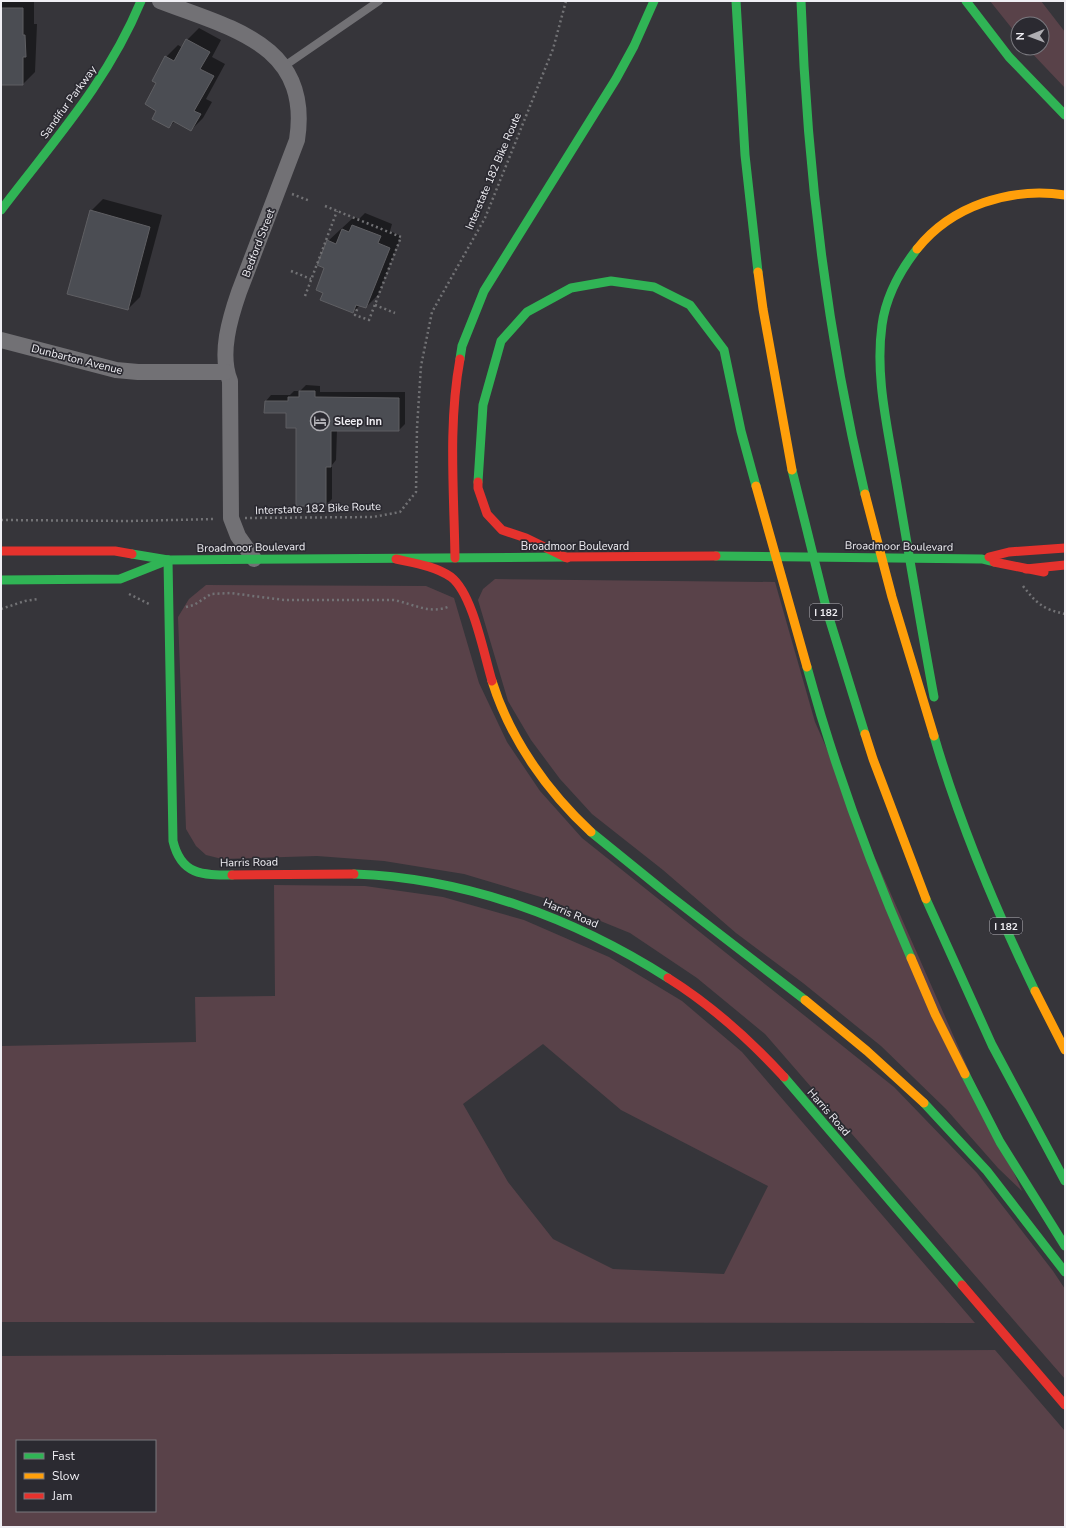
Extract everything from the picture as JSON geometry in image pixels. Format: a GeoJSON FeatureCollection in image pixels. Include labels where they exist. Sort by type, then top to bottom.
{"type":"FeatureCollection","features":[{"type":"Feature","properties":{"kind":"main road","name":"Sandifur Parkway"},"geometry":{"type":"LineString","coordinates":[[1,210],[102,77],[126,36],[141,1]]}},
{"type":"Feature","properties":{"kind":"main road"},"geometry":{"type":"LineString","coordinates":[[455,558],[453,421],[456,384],[462,346],[484,291],[616,79],[634,46],[654,1]]}},
{"type":"Feature","properties":{"kind":"main road","name":"I 182"},"geometry":{"type":"LineString","coordinates":[[736,1],[741,123],[758,280],[784,436],[821,594],[862,728],[917,876],[981,1021],[1016,1092],[1065,1181]]}},
{"type":"Feature","properties":{"kind":"main road","name":"I 182"},"geometry":{"type":"LineString","coordinates":[[801,1],[803,76],[817,231],[828,312],[841,386],[865,498],[897,616],[953,800],[1014,945],[1065,1050]]}},
{"type":"Feature","properties":{"kind":"main road"},"geometry":{"type":"LineString","coordinates":[[966,1],[1009,57],[1065,115]]}},
{"type":"Feature","properties":{"kind":"main road"},"geometry":{"type":"LineString","coordinates":[[953,800],[890,439],[880,356],[882,323],[899,275],[923,242],[950,220],[967,210],[1010,196],[1036,193],[1065,195]]}},
{"type":"Feature","properties":{"kind":"main road"},"geometry":{"type":"LineString","coordinates":[[567,558],[526,538],[502,530],[487,514],[478,488],[483,404],[501,342],[527,312],[571,288],[611,281],[654,287],[690,305],[724,350],[741,431],[815,697],[851,807],[884,897],[935,1014],[1000,1142],[1065,1246]]}},
{"type":"Feature","properties":{"kind":"main road","name":"Broadmoor Boulevard"},"geometry":{"type":"LineString","coordinates":[[982,559],[1009,552],[1065,548]]}},
{"type":"Feature","properties":{"kind":"main road","name":"Broadmoor Boulevard"},"geometry":{"type":"LineString","coordinates":[[1,551],[115,550],[168,560],[718,556],[982,559],[1065,576]]}},
{"type":"Feature","properties":{"kind":"main road"},"geometry":{"type":"LineString","coordinates":[[396,559],[435,569],[456,583],[469,605],[496,694],[513,730],[535,767],[561,800],[615,852],[828,1019],[895,1076],[927,1106],[974,1157],[1029,1222],[1065,1272]]}},
{"type":"Feature","properties":{"kind":"main road","name":"Broadmoor Boulevard"},"geometry":{"type":"LineString","coordinates":[[1,580],[120,579],[168,560]]}},
{"type":"Feature","properties":{"kind":"main road","name":"Harris Road"},"geometry":{"type":"LineString","coordinates":[[168,560],[173,841],[178,858],[184,866],[194,871],[211,875],[345,874],[417,880],[455,887],[535,911],[574,927],[643,962],[708,1007],[742,1035],[766,1060],[1065,1405]]}},
{"type":"Feature","properties":{"kind":"main road"},"geometry":{"type":"LineString","coordinates":[[1026,569],[1065,565]]}},
{"type":"Feature","properties":{"kind":"street","name":"Bedford Street"},"geometry":{"type":"LineString","coordinates":[[160,1],[239,32],[255,40],[266,48],[283,67],[296,95],[299,124],[297,140],[233,310],[227,341],[226,372],[230,381],[231,518],[238,536],[254,559]]}},
{"type":"Feature","properties":{"kind":"street","name":"Dunbarton Avenue"},"geometry":{"type":"LineString","coordinates":[[1,340],[116,370],[138,372],[226,372]]}},
{"type":"Feature","properties":{"kind":"lane"},"geometry":{"type":"LineString","coordinates":[[283,67],[379,1]]}},
{"type":"Feature","properties":{"kind":"path","name":"Interstate 182 Bike Route"},"geometry":{"type":"LineString","coordinates":[[1,520],[130,521],[231,518],[373,517],[400,512],[416,492],[417,428],[421,366],[432,312],[485,218],[553,48],[566,1]]}},
{"type":"Feature","properties":{"kind":"path"},"geometry":{"type":"LineString","coordinates":[[292,194],[310,200]]}},
{"type":"Feature","properties":{"kind":"path"},"geometry":{"type":"LineString","coordinates":[[325,206],[401,237],[369,320],[355,315],[358,308]]}},
{"type":"Feature","properties":{"kind":"path"},"geometry":{"type":"LineString","coordinates":[[305,296],[337,211]]}},
{"type":"Feature","properties":{"kind":"path"},"geometry":{"type":"LineString","coordinates":[[291,271],[311,279]]}},
{"type":"Feature","properties":{"kind":"path"},"geometry":{"type":"LineString","coordinates":[[375,305],[395,314]]}},
{"type":"Feature","properties":{"kind":"path"},"geometry":{"type":"LineString","coordinates":[[1020,582],[1034,600],[1046,610],[1065,614]]}},
{"type":"Feature","properties":{"kind":"path"},"geometry":{"type":"LineString","coordinates":[[122,594],[129,594],[156,608],[182,608],[194,605],[211,594],[230,593],[284,600],[394,600],[406,602],[420,609],[435,610],[452,605]]}},
{"type":"Feature","properties":{"kind":"path"},"geometry":{"type":"LineString","coordinates":[[1,609],[25,601],[41,598]]}},
{"type":"Feature","properties":{"kind":"shaded area"},"geometry":{"type":"Polygon","coordinates":[[[990,1],[1041,1],[1065,32],[1065,88],[1035,56],[1050,56],[1050,16],[1010,16],[1010,26],[990,1]]]}},
{"type":"Feature","properties":{"kind":"shaded area"},"geometry":{"type":"Polygon","coordinates":[[[495,579],[775,582],[815,722],[1022,1191],[998,1168],[946,1109],[881,1046],[803,983],[736,933],[663,870],[592,814],[560,779],[531,740],[508,701],[478,600],[483,589],[495,579]]]}},
{"type":"Feature","properties":{"kind":"shaded area"},"geometry":{"type":"Polygon","coordinates":[[[206,585],[426,586],[454,598],[479,683],[507,742],[540,791],[582,838],[894,1087],[977,1173],[1053,1271],[1065,1289],[1065,1379],[765,1034],[697,978],[630,933],[544,898],[464,874],[384,861],[317,856],[222,859],[206,855],[196,846],[186,829],[178,617],[189,599],[206,585]]]}},
{"type":"Feature","properties":{"kind":"shaded area"},"geometry":{"type":"Polygon","coordinates":[[[274,885],[365,886],[443,897],[524,920],[609,957],[682,1001],[742,1052],[975,1323],[1,1322],[1,1046],[196,1042],[195,997],[275,996],[274,885]],[[543,1044],[463,1104],[508,1182],[553,1239],[613,1269],[724,1274],[768,1186],[621,1110],[543,1044]]]}},
{"type":"Feature","properties":{"kind":"shaded area"},"geometry":{"type":"Polygon","coordinates":[[[995,1350],[1065,1431],[1065,1527],[1,1527],[1,1356],[995,1350]]]}},
{"type":"Feature","properties":{"kind":"building"},"geometry":{"type":"Polygon","coordinates":[[[1,8],[23,8],[23,35],[25,35],[26,57],[23,57],[23,85],[1,85],[1,8]]]}},
{"type":"Feature","properties":{"kind":"building"},"geometry":{"type":"Polygon","coordinates":[[[186,39],[210,52],[200,69],[214,76],[194,111],[201,114],[191,131],[173,121],[169,128],[152,119],[156,111],[145,104],[156,83],[152,81],[165,56],[174,61],[186,39]]]}},
{"type":"Feature","properties":{"kind":"building"},"geometry":{"type":"Polygon","coordinates":[[[90,210],[150,227],[128,310],[67,294],[90,210]]]}},
{"type":"Feature","properties":{"kind":"building"},"geometry":{"type":"Polygon","coordinates":[[[352,225],[381,236],[378,243],[390,248],[366,308],[356,305],[353,313],[320,300],[323,293],[316,290],[324,268],[317,265],[327,240],[336,244],[342,229],[349,232],[352,225]]]}},
{"type":"Feature","properties":{"kind":"building"},"geometry":{"type":"Polygon","coordinates":[[[299,391],[315,391],[315,397],[399,398],[399,431],[331,431],[331,467],[326,467],[326,506],[296,506],[296,428],[286,428],[286,413],[264,413],[265,401],[288,401],[288,397],[299,397],[299,391]]]}},
{"type":"Feature","properties":{"kind":"traffic: fast"},"geometry":{"type":"LineString","coordinates":[[1,210],[60,135],[96,85],[127,31],[141,1]]}},
{"type":"Feature","properties":{"kind":"traffic: fast"},"geometry":{"type":"LineString","coordinates":[[460,359],[462,346],[484,291],[616,79],[634,46],[654,1]]}},
{"type":"Feature","properties":{"kind":"traffic: fast"},"geometry":{"type":"LineString","coordinates":[[736,1],[745,155],[758,272]]}},
{"type":"Feature","properties":{"kind":"traffic: fast"},"geometry":{"type":"LineString","coordinates":[[801,1],[808,126],[821,249],[839,371],[865,494]]}},
{"type":"Feature","properties":{"kind":"traffic: fast"},"geometry":{"type":"LineString","coordinates":[[966,1],[1009,57],[1065,115]]}},
{"type":"Feature","properties":{"kind":"traffic: fast"},"geometry":{"type":"LineString","coordinates":[[917,249],[904,266],[890,294],[882,325],[880,362],[886,418],[934,697]]}},
{"type":"Feature","properties":{"kind":"traffic: fast"},"geometry":{"type":"LineString","coordinates":[[478,482],[483,405],[501,341],[527,312],[571,288],[611,281],[654,287],[690,305],[724,350],[741,431],[756,486]]}},
{"type":"Feature","properties":{"kind":"traffic: fast"},"geometry":{"type":"LineString","coordinates":[[792,470],[827,611],[865,734]]}},
{"type":"Feature","properties":{"kind":"traffic: fast"},"geometry":{"type":"LineString","coordinates":[[132,554],[168,560],[565,557]]}},
{"type":"Feature","properties":{"kind":"traffic: fast"},"geometry":{"type":"LineString","coordinates":[[716,556],[982,559],[994,562]]}},
{"type":"Feature","properties":{"kind":"traffic: fast"},"geometry":{"type":"LineString","coordinates":[[168,560],[173,841],[181,861],[187,867],[202,873],[232,875]]}},
{"type":"Feature","properties":{"kind":"traffic: fast"},"geometry":{"type":"LineString","coordinates":[[1,580],[120,579],[168,560]]}},
{"type":"Feature","properties":{"kind":"traffic: fast"},"geometry":{"type":"LineString","coordinates":[[807,667],[841,778],[867,851],[911,958]]}},
{"type":"Feature","properties":{"kind":"traffic: fast"},"geometry":{"type":"LineString","coordinates":[[934,736],[955,802],[979,866],[1035,991]]}},
{"type":"Feature","properties":{"kind":"traffic: fast"},"geometry":{"type":"LineString","coordinates":[[591,832],[665,892],[805,1000]]}},
{"type":"Feature","properties":{"kind":"traffic: fast"},"geometry":{"type":"LineString","coordinates":[[354,874],[396,877],[437,884],[478,893],[518,905],[595,937],[632,956],[668,978]]}},
{"type":"Feature","properties":{"kind":"traffic: fast"},"geometry":{"type":"LineString","coordinates":[[926,899],[992,1045],[1065,1181]]}},
{"type":"Feature","properties":{"kind":"traffic: fast"},"geometry":{"type":"LineString","coordinates":[[965,1074],[1000,1142],[1065,1246]]}},
{"type":"Feature","properties":{"kind":"traffic: fast"},"geometry":{"type":"LineString","coordinates":[[784,1077],[962,1285]]}},
{"type":"Feature","properties":{"kind":"traffic: fast"},"geometry":{"type":"LineString","coordinates":[[924,1103],[987,1171],[1065,1272]]}},
{"type":"Feature","properties":{"kind":"traffic: slow"},"geometry":{"type":"LineString","coordinates":[[917,249],[931,234],[947,221],[965,210],[984,202],[1024,194],[1045,193],[1065,195]]}},
{"type":"Feature","properties":{"kind":"traffic: slow"},"geometry":{"type":"LineString","coordinates":[[758,272],[763,309],[792,470]]}},
{"type":"Feature","properties":{"kind":"traffic: slow"},"geometry":{"type":"LineString","coordinates":[[756,486],[807,667]]}},
{"type":"Feature","properties":{"kind":"traffic: slow"},"geometry":{"type":"LineString","coordinates":[[865,494],[892,597],[934,736]]}},
{"type":"Feature","properties":{"kind":"traffic: slow"},"geometry":{"type":"LineString","coordinates":[[492,681],[509,723],[532,763],[560,799],[591,832]]}},
{"type":"Feature","properties":{"kind":"traffic: slow"},"geometry":{"type":"LineString","coordinates":[[865,734],[926,899]]}},
{"type":"Feature","properties":{"kind":"traffic: slow"},"geometry":{"type":"LineString","coordinates":[[911,958],[935,1014],[965,1074]]}},
{"type":"Feature","properties":{"kind":"traffic: slow"},"geometry":{"type":"LineString","coordinates":[[1035,991],[1065,1050]]}},
{"type":"Feature","properties":{"kind":"traffic: slow"},"geometry":{"type":"LineString","coordinates":[[805,1000],[867,1051],[924,1103]]}},
{"type":"Feature","properties":{"kind":"traffic: jam"},"geometry":{"type":"LineString","coordinates":[[455,558],[453,433],[456,384],[460,359]]}},
{"type":"Feature","properties":{"kind":"traffic: jam"},"geometry":{"type":"LineString","coordinates":[[478,482],[478,488],[487,514],[502,530],[526,538],[567,558]]}},
{"type":"Feature","properties":{"kind":"traffic: jam"},"geometry":{"type":"LineString","coordinates":[[989,557],[1009,552],[1065,548]]}},
{"type":"Feature","properties":{"kind":"traffic: jam"},"geometry":{"type":"LineString","coordinates":[[1,551],[115,551],[132,554]]}},
{"type":"Feature","properties":{"kind":"traffic: jam"},"geometry":{"type":"LineString","coordinates":[[565,557],[716,556]]}},
{"type":"Feature","properties":{"kind":"traffic: jam"},"geometry":{"type":"LineString","coordinates":[[396,559],[424,565],[438,570],[451,577],[459,585],[472,611],[492,681]]}},
{"type":"Feature","properties":{"kind":"traffic: jam"},"geometry":{"type":"LineString","coordinates":[[994,562],[1044,572]]}},
{"type":"Feature","properties":{"kind":"traffic: jam"},"geometry":{"type":"LineString","coordinates":[[1026,569],[1065,565]]}},
{"type":"Feature","properties":{"kind":"traffic: jam"},"geometry":{"type":"LineString","coordinates":[[232,875],[354,874]]}},
{"type":"Feature","properties":{"kind":"traffic: jam"},"geometry":{"type":"LineString","coordinates":[[668,978],[715,1011],[758,1050],[784,1077]]}},
{"type":"Feature","properties":{"kind":"traffic: jam"},"geometry":{"type":"LineString","coordinates":[[962,1285],[1065,1405]]}},
{"type":"Feature","properties":{"kind":"place","name":"Sleep Inn"},"geometry":{"type":"Point","coordinates":[320,421]}}]}
